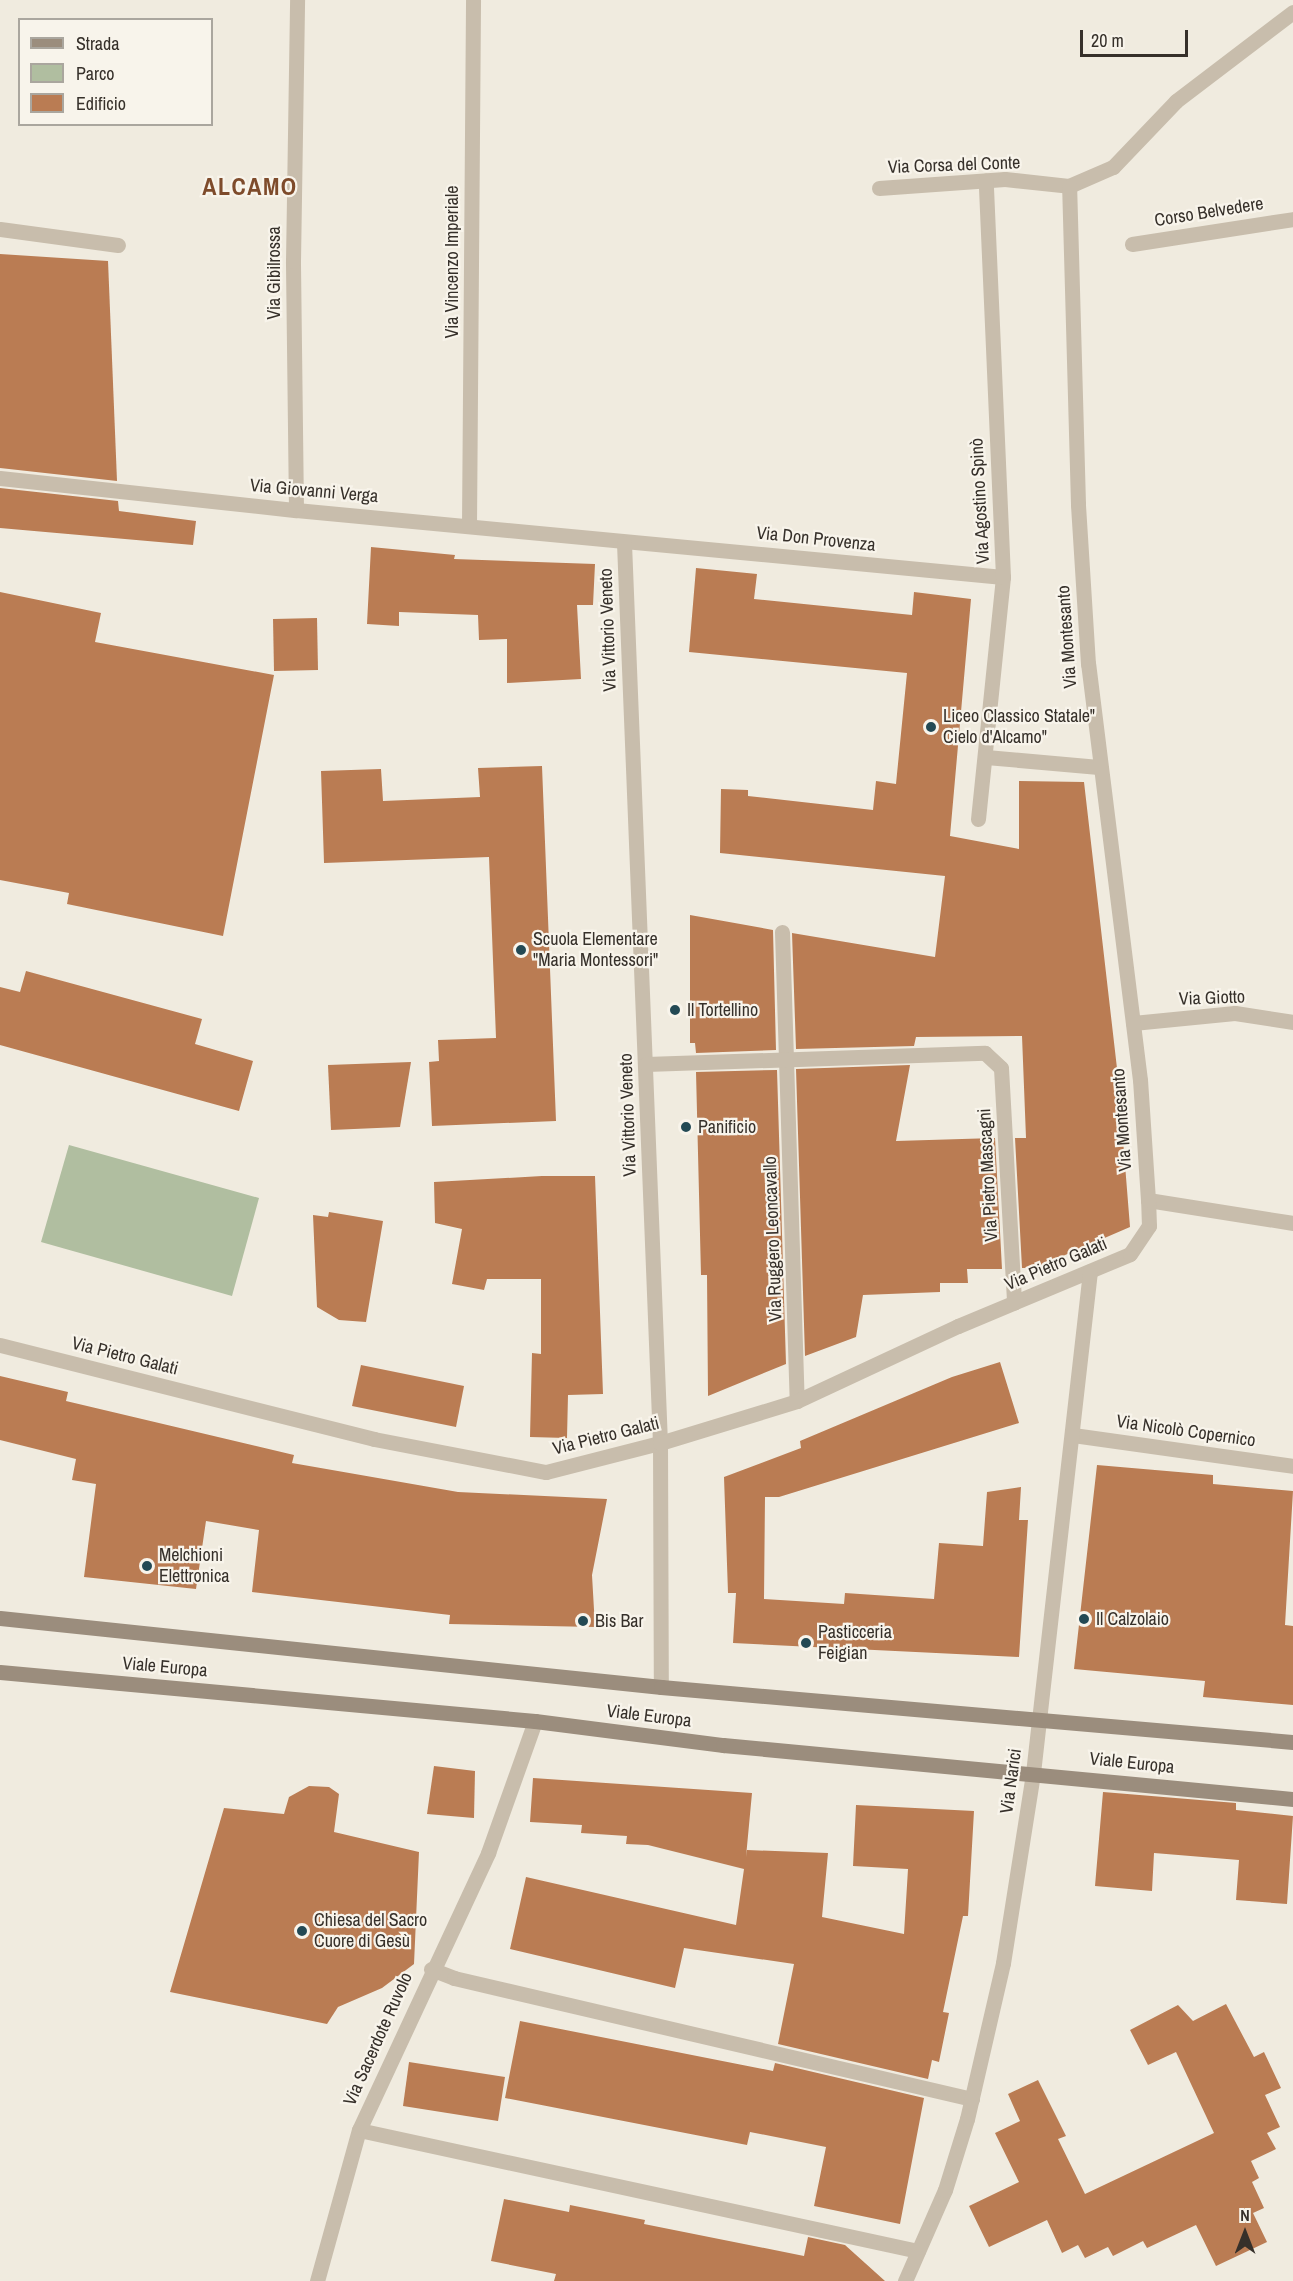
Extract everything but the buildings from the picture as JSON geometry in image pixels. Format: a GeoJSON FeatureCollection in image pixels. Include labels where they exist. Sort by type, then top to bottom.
{"type":"FeatureCollection","features":[{"type":"Feature","properties":{"kind":"street","name":"Via Gibilrossa"},"geometry":{"type":"LineString","coordinates":[[296,510],[292,261],[297,0]]}},
{"type":"Feature","properties":{"kind":"street","name":"Via Vincenzo Imperiale"},"geometry":{"type":"LineString","coordinates":[[469,525],[473,0]]}},
{"type":"Feature","properties":{"kind":"street","name":"Via Corsa del Conte"},"geometry":{"type":"LineString","coordinates":[[879,188],[986,180],[1069,186],[1113,167],[1176,101],[1293,12]]}},
{"type":"Feature","properties":{"kind":"street","name":"Via Agostino Spinò"},"geometry":{"type":"LineString","coordinates":[[978,819],[1003,577],[986,180]]}},
{"type":"Feature","properties":{"kind":"street","name":"Via Montesanto"},"geometry":{"type":"LineString","coordinates":[[1069,186],[1078,504],[1099,767],[1132,1023],[1149,1226]]}},
{"type":"Feature","properties":{"kind":"street","name":"Corso Belvedere"},"geometry":{"type":"LineString","coordinates":[[1132,244],[1293,219]]}},
{"type":"Feature","properties":{"kind":"street"},"geometry":{"type":"LineString","coordinates":[[0,229],[118,245]]}},
{"type":"Feature","properties":{"kind":"street","name":"Via Giovanni Verga"},"geometry":{"type":"LineString","coordinates":[[0,478],[296,510],[469,525],[624,543]]}},
{"type":"Feature","properties":{"kind":"street","name":"Via Don Provenza"},"geometry":{"type":"LineString","coordinates":[[624,543],[1003,577]]}},
{"type":"Feature","properties":{"kind":"street","name":"Via Vittorio Veneto"},"geometry":{"type":"LineString","coordinates":[[624,543],[660,1443],[661,1687]]}},
{"type":"Feature","properties":{"kind":"street"},"geometry":{"type":"LineString","coordinates":[[986,758],[1099,767]]}},
{"type":"Feature","properties":{"kind":"street","name":"Via Ruggero Leoncavallo"},"geometry":{"type":"LineString","coordinates":[[782,932],[788,1062],[797,1401]]}},
{"type":"Feature","properties":{"kind":"street","name":"Via Giotto"},"geometry":{"type":"LineString","coordinates":[[1132,1023],[1235,1013],[1293,1022]]}},
{"type":"Feature","properties":{"kind":"street","name":"Via Pietro Mascagni"},"geometry":{"type":"LineString","coordinates":[[788,1062],[985,1053],[1001,1068],[1014,1303]]}},
{"type":"Feature","properties":{"kind":"street"},"geometry":{"type":"LineString","coordinates":[[646,1064],[788,1062]]}},
{"type":"Feature","properties":{"kind":"street"},"geometry":{"type":"LineString","coordinates":[[1148,1200],[1293,1223]]}},
{"type":"Feature","properties":{"kind":"street","name":"Via Pietro Galati"},"geometry":{"type":"LineString","coordinates":[[0,1345],[374,1439],[546,1472],[660,1443],[797,1401],[1014,1303],[1130,1254],[1149,1226]]}},
{"type":"Feature","properties":{"kind":"street","name":"Via Narici"},"geometry":{"type":"LineString","coordinates":[[905,2281],[945,2190],[972,2099],[1003,1963],[1033,1773],[1090,1271]]}},
{"type":"Feature","properties":{"kind":"street","name":"Via Nicolò Copernico"},"geometry":{"type":"LineString","coordinates":[[1073,1435],[1293,1466]]}},
{"type":"Feature","properties":{"kind":"street","name":"Viale Europa"},"geometry":{"type":"LineString","coordinates":[[0,1618],[661,1687],[1039,1717],[1293,1742]]}},
{"type":"Feature","properties":{"kind":"street","name":"Viale Europa"},"geometry":{"type":"LineString","coordinates":[[0,1672],[535,1721],[723,1745],[1293,1799]]}},
{"type":"Feature","properties":{"kind":"street","name":"Via Sacerdote Ruvolo"},"geometry":{"type":"LineString","coordinates":[[317,2281],[359,2130],[431,1969],[488,1853],[535,1721]]}},
{"type":"Feature","properties":{"kind":"street"},"geometry":{"type":"LineString","coordinates":[[431,1969],[454,1978],[972,2099]]}},
{"type":"Feature","properties":{"kind":"street"},"geometry":{"type":"LineString","coordinates":[[359,2130],[918,2251]]}},
{"type":"Feature","properties":{"kind":"green space"},"geometry":{"type":"Polygon","coordinates":[[[69,1145],[259,1198],[232,1296],[41,1242],[69,1145]]]}},
{"type":"Feature","properties":{"kind":"place","name":"Liceo Classico Statale\" Cielo d'Alcamo\""},"geometry":{"type":"Point","coordinates":[931,727]}},
{"type":"Feature","properties":{"kind":"place","name":"Scuola Elementare \"Maria Montessori\""},"geometry":{"type":"Point","coordinates":[521,950]}},
{"type":"Feature","properties":{"kind":"place","name":"Il Tortellino"},"geometry":{"type":"Point","coordinates":[675,1010]}},
{"type":"Feature","properties":{"kind":"place","name":"Panificio"},"geometry":{"type":"Point","coordinates":[686,1127]}},
{"type":"Feature","properties":{"kind":"place","name":"Melchioni Elettronica"},"geometry":{"type":"Point","coordinates":[147,1566]}},
{"type":"Feature","properties":{"kind":"place","name":"Il Calzolaio"},"geometry":{"type":"Point","coordinates":[1084,1619]}},
{"type":"Feature","properties":{"kind":"place","name":"Bis Bar"},"geometry":{"type":"Point","coordinates":[583,1621]}},
{"type":"Feature","properties":{"kind":"place","name":"Pasticceria Feigian"},"geometry":{"type":"Point","coordinates":[806,1643]}},
{"type":"Feature","properties":{"kind":"place","name":"Chiesa del Sacro Cuore di Gesù"},"geometry":{"type":"Point","coordinates":[302,1931]}},
{"type":"Feature","properties":{"kind":"district","name":"ALCAMO"},"geometry":{"type":"Point","coordinates":[250,187]}}]}
